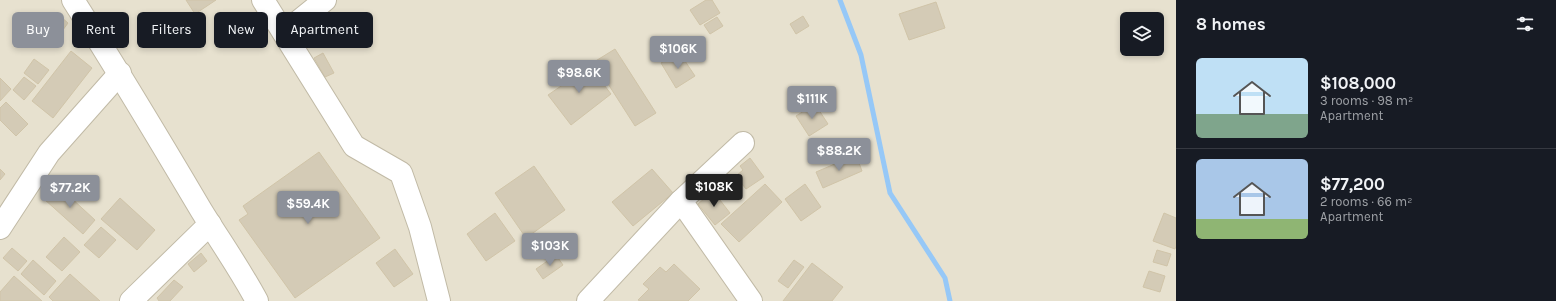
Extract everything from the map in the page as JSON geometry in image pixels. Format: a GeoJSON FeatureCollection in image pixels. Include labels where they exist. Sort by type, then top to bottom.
{"type":"FeatureCollection","features":[{"type":"Feature","properties":{"kind":"street"},"geometry":{"type":"LineString","coordinates":[[73,0],[120,73],[210,224],[244,277],[257,301]]}},
{"type":"Feature","properties":{"kind":"street"},"geometry":{"type":"LineString","coordinates":[[263,0],[276,20]]}},
{"type":"Feature","properties":{"kind":"street"},"geometry":{"type":"LineString","coordinates":[[310,12],[325,0]]}},
{"type":"Feature","properties":{"kind":"street"},"geometry":{"type":"LineString","coordinates":[[293,48],[354,146],[401,173],[420,227],[439,301]]}},
{"type":"Feature","properties":{"kind":"street"},"geometry":{"type":"LineString","coordinates":[[0,228],[49,153],[120,73]]}},
{"type":"Feature","properties":{"kind":"street"},"geometry":{"type":"LineString","coordinates":[[588,301],[681,201],[743,144]]}},
{"type":"Feature","properties":{"kind":"street"},"geometry":{"type":"LineString","coordinates":[[681,201],[751,301]]}},
{"type":"Feature","properties":{"kind":"street"},"geometry":{"type":"LineString","coordinates":[[131,301],[210,224]]}},
{"type":"Feature","properties":{"kind":"shaded area"},"geometry":{"type":"Polygon","coordinates":[[[0,0],[1176,0],[1176,301],[0,301],[0,0]]]}},
{"type":"Feature","properties":{"kind":"building"},"geometry":{"type":"Polygon","coordinates":[[[186,0],[216,0],[198,12],[194,12],[186,0]]]}},
{"type":"Feature","properties":{"kind":"building"},"geometry":{"type":"Polygon","coordinates":[[[706,0],[712,0],[720,13],[700,25],[690,10],[706,0]]]}},
{"type":"Feature","properties":{"kind":"building"},"geometry":{"type":"Polygon","coordinates":[[[936,2],[945,28],[909,40],[899,14],[936,2]]]}},
{"type":"Feature","properties":{"kind":"building"},"geometry":{"type":"Polygon","coordinates":[[[803,16],[809,26],[796,34],[790,24],[803,16]]]}},
{"type":"Feature","properties":{"kind":"building"},"geometry":{"type":"Polygon","coordinates":[[[717,17],[723,26],[710,34],[704,25],[717,17]]]}},
{"type":"Feature","properties":{"kind":"building"},"geometry":{"type":"Polygon","coordinates":[[[64,20],[68,23],[64,28],[64,20]]]}},
{"type":"Feature","properties":{"kind":"building"},"geometry":{"type":"Polygon","coordinates":[[[615,49],[656,113],[635,126],[594,62],[615,49]]]}},
{"type":"Feature","properties":{"kind":"building"},"geometry":{"type":"Polygon","coordinates":[[[71,51],[92,68],[53,118],[32,101],[71,51]]]}},
{"type":"Feature","properties":{"kind":"building"},"geometry":{"type":"Polygon","coordinates":[[[679,52],[695,76],[676,88],[661,63],[679,52]]]}},
{"type":"Feature","properties":{"kind":"building"},"geometry":{"type":"Polygon","coordinates":[[[323,53],[334,73],[325,77],[314,58],[323,53]]]}},
{"type":"Feature","properties":{"kind":"building"},"geometry":{"type":"Polygon","coordinates":[[[34,59],[49,70],[38,84],[24,73],[34,59]]]}},
{"type":"Feature","properties":{"kind":"building"},"geometry":{"type":"Polygon","coordinates":[[[588,64],[611,94],[571,125],[548,95],[564,84],[561,80],[580,66],[582,68],[588,64]]]}},
{"type":"Feature","properties":{"kind":"building"},"geometry":{"type":"Polygon","coordinates":[[[24,77],[36,86],[24,100],[13,90],[24,77]]]}},
{"type":"Feature","properties":{"kind":"building"},"geometry":{"type":"Polygon","coordinates":[[[0,78],[11,89],[0,101],[0,78]]]}},
{"type":"Feature","properties":{"kind":"building"},"geometry":{"type":"Polygon","coordinates":[[[6,102],[28,124],[16,136],[0,120],[0,108],[6,102]]]}},
{"type":"Feature","properties":{"kind":"building"},"geometry":{"type":"Polygon","coordinates":[[[815,104],[828,124],[809,136],[796,116],[815,104]]]}},
{"type":"Feature","properties":{"kind":"building"},"geometry":{"type":"Polygon","coordinates":[[[319,152],[380,238],[295,298],[239,220],[248,214],[243,206],[319,152]]]}},
{"type":"Feature","properties":{"kind":"building"},"geometry":{"type":"Polygon","coordinates":[[[856,155],[862,171],[823,188],[816,172],[856,155]]]}},
{"type":"Feature","properties":{"kind":"building"},"geometry":{"type":"Polygon","coordinates":[[[750,158],[764,177],[746,189],[736,176],[743,170],[740,166],[750,158]]]}},
{"type":"Feature","properties":{"kind":"building"},"geometry":{"type":"Polygon","coordinates":[[[534,166],[565,210],[526,238],[495,193],[534,166]]]}},
{"type":"Feature","properties":{"kind":"building"},"geometry":{"type":"Polygon","coordinates":[[[0,169],[5,174],[0,180],[0,169]]]}},
{"type":"Feature","properties":{"kind":"building"},"geometry":{"type":"Polygon","coordinates":[[[652,169],[673,193],[633,226],[612,202],[652,169]]]}},
{"type":"Feature","properties":{"kind":"building"},"geometry":{"type":"Polygon","coordinates":[[[765,184],[782,202],[739,242],[721,224],[765,184]]]}},
{"type":"Feature","properties":{"kind":"building"},"geometry":{"type":"Polygon","coordinates":[[[805,184],[821,207],[801,221],[785,199],[805,184]]]}},
{"type":"Feature","properties":{"kind":"building"},"geometry":{"type":"Polygon","coordinates":[[[57,185],[95,220],[83,234],[44,199],[57,185]]]}},
{"type":"Feature","properties":{"kind":"building"},"geometry":{"type":"Polygon","coordinates":[[[713,191],[730,213],[715,225],[698,204],[713,191]]]}},
{"type":"Feature","properties":{"kind":"building"},"geometry":{"type":"Polygon","coordinates":[[[120,198],[155,230],[137,250],[101,219],[120,198]]]}},
{"type":"Feature","properties":{"kind":"building"},"geometry":{"type":"Polygon","coordinates":[[[495,213],[515,241],[486,261],[467,234],[495,213]]]}},
{"type":"Feature","properties":{"kind":"building"},"geometry":{"type":"Polygon","coordinates":[[[1164,213],[1176,218],[1175,249],[1153,241],[1164,213]]]}},
{"type":"Feature","properties":{"kind":"building"},"geometry":{"type":"Polygon","coordinates":[[[101,227],[116,240],[99,258],[84,245],[101,227]]]}},
{"type":"Feature","properties":{"kind":"building"},"geometry":{"type":"Polygon","coordinates":[[[64,237],[80,252],[62,271],[46,257],[64,237]]]}},
{"type":"Feature","properties":{"kind":"building"},"geometry":{"type":"Polygon","coordinates":[[[12,248],[27,261],[18,271],[3,258],[12,248]]]}},
{"type":"Feature","properties":{"kind":"building"},"geometry":{"type":"Polygon","coordinates":[[[395,249],[413,274],[394,287],[376,263],[395,249]]]}},
{"type":"Feature","properties":{"kind":"building"},"geometry":{"type":"Polygon","coordinates":[[[1157,250],[1171,254],[1167,266],[1153,262],[1157,250]]]}},
{"type":"Feature","properties":{"kind":"building"},"geometry":{"type":"Polygon","coordinates":[[[201,253],[207,261],[194,272],[188,264],[201,253]]]}},
{"type":"Feature","properties":{"kind":"building"},"geometry":{"type":"Polygon","coordinates":[[[556,255],[563,265],[543,279],[536,269],[556,255]]]}},
{"type":"Feature","properties":{"kind":"building"},"geometry":{"type":"Polygon","coordinates":[[[33,260],[56,281],[44,295],[21,274],[33,260]]]}},
{"type":"Feature","properties":{"kind":"building"},"geometry":{"type":"Polygon","coordinates":[[[794,260],[804,267],[788,288],[778,281],[794,260]]]}},
{"type":"Feature","properties":{"kind":"building"},"geometry":{"type":"Polygon","coordinates":[[[812,263],[843,287],[832,301],[783,301],[812,263]]]}},
{"type":"Feature","properties":{"kind":"building"},"geometry":{"type":"Polygon","coordinates":[[[674,264],[700,289],[688,301],[638,300],[649,289],[643,284],[660,267],[666,272],[674,264]]]}},
{"type":"Feature","properties":{"kind":"building"},"geometry":{"type":"Polygon","coordinates":[[[1149,271],[1165,276],[1160,292],[1143,287],[1149,271]]]}},
{"type":"Feature","properties":{"kind":"building"},"geometry":{"type":"Polygon","coordinates":[[[70,274],[100,301],[53,301],[49,297],[70,274]]]}},
{"type":"Feature","properties":{"kind":"building"},"geometry":{"type":"Polygon","coordinates":[[[14,276],[42,301],[0,301],[0,292],[14,276]]]}},
{"type":"Feature","properties":{"kind":"building"},"geometry":{"type":"Polygon","coordinates":[[[174,280],[183,287],[170,301],[159,301],[157,298],[174,280]]]}},
{"type":"Feature","properties":{"kind":"waterway"},"geometry":{"type":"LineString","coordinates":[[840,0],[861,55],[890,193],[945,278],[950,301]]}}]}
